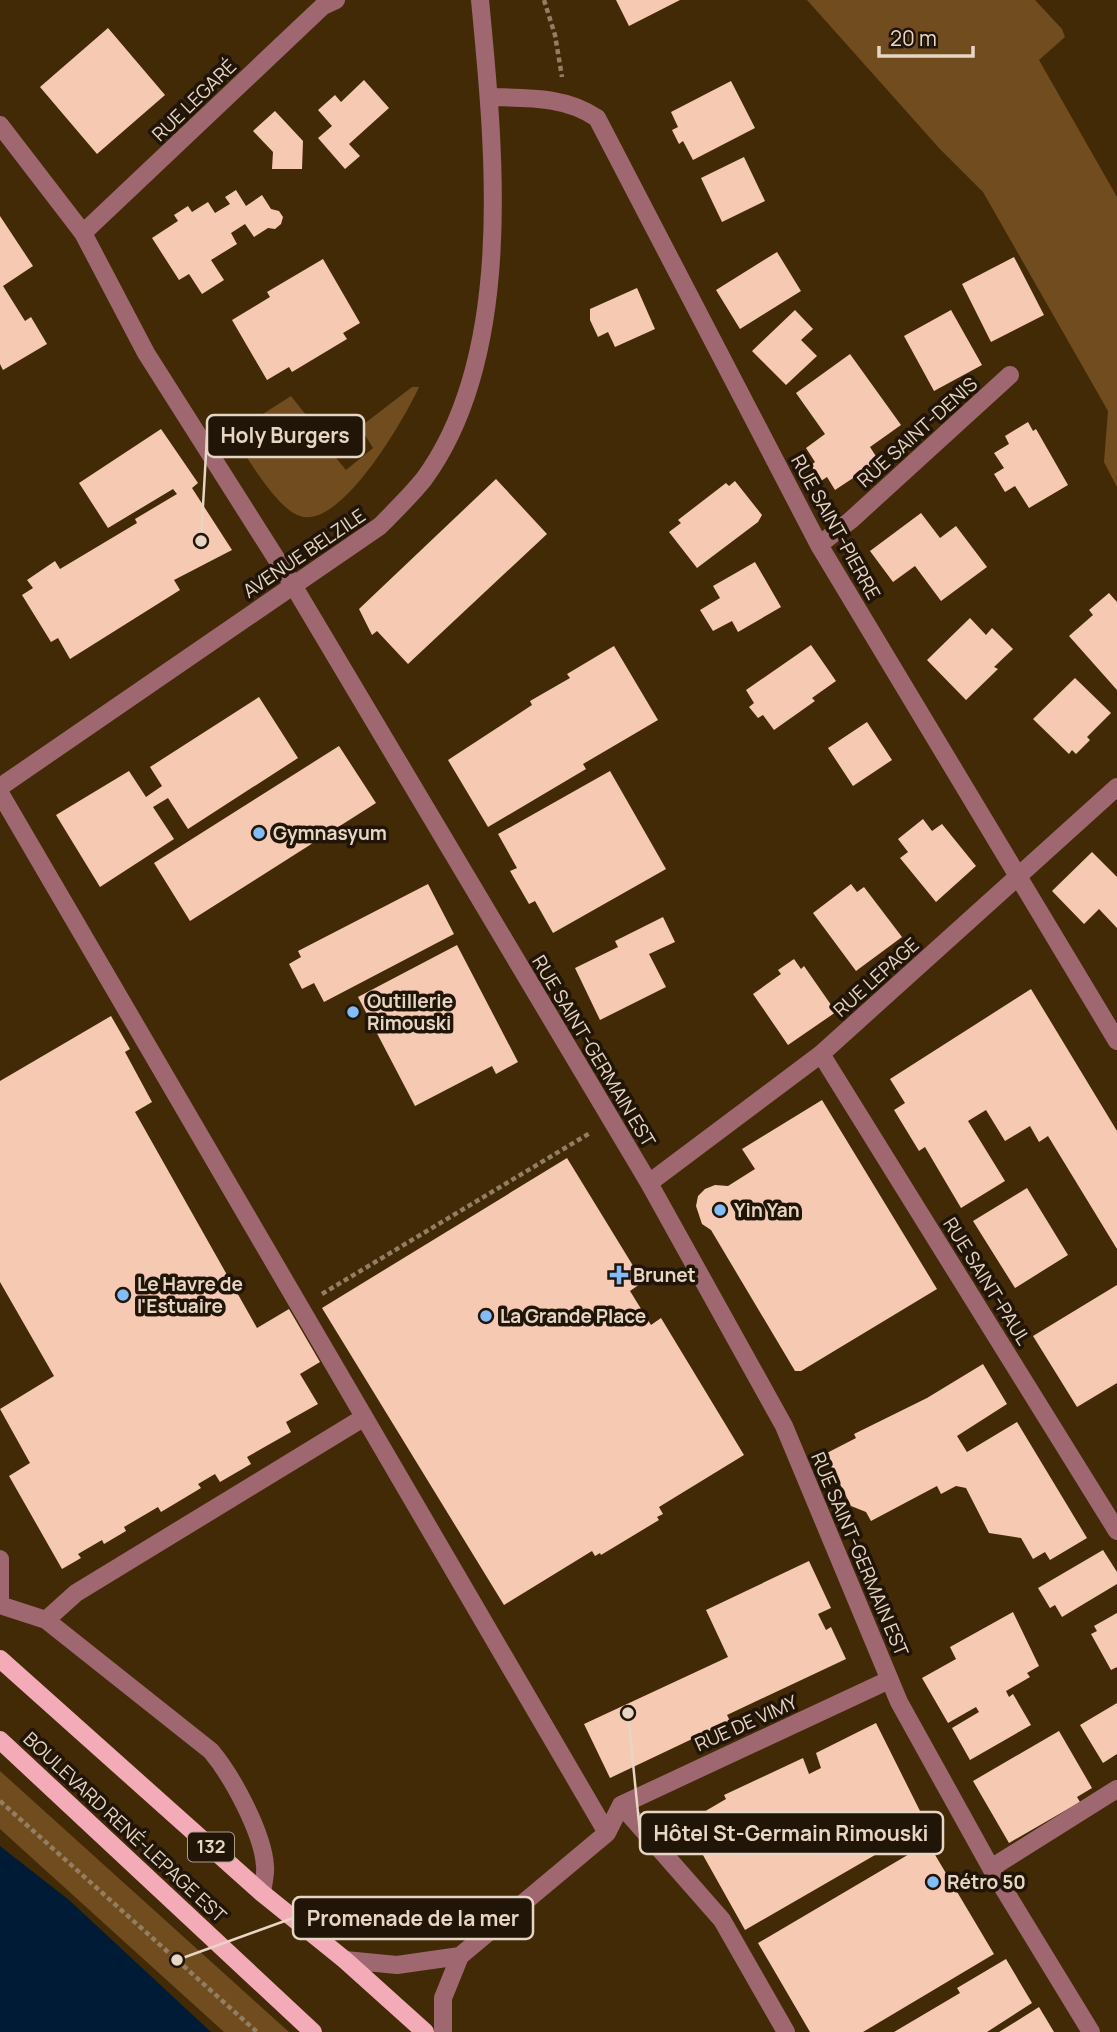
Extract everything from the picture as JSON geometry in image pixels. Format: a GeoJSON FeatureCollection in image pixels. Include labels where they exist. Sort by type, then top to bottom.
{"type":"FeatureCollection","features":[{"type":"Feature","properties":{"kind":"main road","name":"BOULEVARD RENÉ-LEPAGE EST"},"geometry":{"type":"LineString","coordinates":[[0,1658],[262,1893],[345,1960],[425,2032]]}},
{"type":"Feature","properties":{"kind":"main road","name":"BOULEVARD RENÉ-LEPAGE EST"},"geometry":{"type":"LineString","coordinates":[[0,1740],[313,2032]]}},
{"type":"Feature","properties":{"kind":"street","name":"RUE LEGARÉ"},"geometry":{"type":"LineString","coordinates":[[83,233],[323,6],[336,0]]}},
{"type":"Feature","properties":{"kind":"street","name":"AVENUE BELZILE"},"geometry":{"type":"LineString","coordinates":[[0,787],[380,526],[424,478],[458,416],[486,321],[494,197],[490,97],[480,0]]}},
{"type":"Feature","properties":{"kind":"street","name":"RUE SAINT-PIERRE"},"geometry":{"type":"LineString","coordinates":[[490,97],[562,101],[582,107],[597,118],[819,545],[1117,1041]]}},
{"type":"Feature","properties":{"kind":"street","name":"RUE SAINT-GERMAIN EST"},"geometry":{"type":"LineString","coordinates":[[0,125],[83,233],[146,353],[293,585],[649,1183],[784,1426],[889,1680],[991,1868],[1091,2032]]}},
{"type":"Feature","properties":{"kind":"street","name":"RUE SAINT-DENIS"},"geometry":{"type":"LineString","coordinates":[[819,545],[851,520],[1010,375]]}},
{"type":"Feature","properties":{"kind":"street","name":"RUE LEPAGE"},"geometry":{"type":"LineString","coordinates":[[649,1183],[821,1054],[1117,787]]}},
{"type":"Feature","properties":{"kind":"street"},"geometry":{"type":"LineString","coordinates":[[0,793],[607,1833]]}},
{"type":"Feature","properties":{"kind":"street","name":"RUE SAINT-PAUL"},"geometry":{"type":"LineString","coordinates":[[821,1054],[1117,1531]]}},
{"type":"Feature","properties":{"kind":"street"},"geometry":{"type":"LineString","coordinates":[[46,1620],[76,1593],[363,1418]]}},
{"type":"Feature","properties":{"kind":"street"},"geometry":{"type":"LineString","coordinates":[[0,1559],[0,1604],[46,1620],[201,1741],[222,1764],[258,1836],[265,1867],[262,1893]]}},
{"type":"Feature","properties":{"kind":"street","name":"RUE DE VIMY"},"geometry":{"type":"LineString","coordinates":[[621,1805],[889,1680]]}},
{"type":"Feature","properties":{"kind":"street"},"geometry":{"type":"LineString","coordinates":[[991,1868],[1117,1789]]}},
{"type":"Feature","properties":{"kind":"street"},"geometry":{"type":"LineString","coordinates":[[443,2032],[443,1998],[460,1956],[607,1833],[621,1805],[722,1920],[786,2032]]}},
{"type":"Feature","properties":{"kind":"street"},"geometry":{"type":"LineString","coordinates":[[345,1960],[397,1965],[460,1956]]}},
{"type":"Feature","properties":{"kind":"path"},"geometry":{"type":"LineString","coordinates":[[544,0],[563,70]]}},
{"type":"Feature","properties":{"kind":"path"},"geometry":{"type":"LineString","coordinates":[[300,1307],[612,1121]]}},
{"type":"Feature","properties":{"kind":"path"},"geometry":{"type":"LineString","coordinates":[[0,1801],[257,2032]]}},
{"type":"Feature","properties":{"kind":"shaded area"},"geometry":{"type":"Polygon","coordinates":[[[807,0],[1035,0],[1062,29],[1065,37],[1039,60],[1117,197],[1117,487],[1104,462],[1108,411],[983,192],[939,148],[807,0]]]}},
{"type":"Feature","properties":{"kind":"shaded area"},"geometry":{"type":"Polygon","coordinates":[[[412,387],[419,387],[370,468],[334,506],[316,516],[300,516],[282,504],[234,438],[255,419],[291,396],[310,420],[304,430],[321,455],[332,453],[346,470],[373,448],[360,427],[412,387]]]}},
{"type":"Feature","properties":{"kind":"shaded area"},"geometry":{"type":"Polygon","coordinates":[[[0,1771],[289,2032],[224,2032],[0,1829],[0,1771]]]}},
{"type":"Feature","properties":{"kind":"water"},"geometry":{"type":"Polygon","coordinates":[[[0,1846],[69,1900],[211,2032],[0,2032],[0,1846]]]}},
{"type":"Feature","properties":{"kind":"building"},"geometry":{"type":"Polygon","coordinates":[[[616,0],[680,0],[629,26],[616,0]]]}},
{"type":"Feature","properties":{"kind":"building"},"geometry":{"type":"Polygon","coordinates":[[[108,28],[165,95],[97,154],[40,87],[108,28]]]}},
{"type":"Feature","properties":{"kind":"building"},"geometry":{"type":"Polygon","coordinates":[[[364,80],[389,108],[349,144],[360,156],[345,169],[318,138],[332,126],[318,110],[335,95],[341,102],[364,80]]]}},
{"type":"Feature","properties":{"kind":"building"},"geometry":{"type":"Polygon","coordinates":[[[731,81],[755,128],[693,160],[683,141],[679,144],[672,130],[678,127],[671,112],[731,81]]]}},
{"type":"Feature","properties":{"kind":"building"},"geometry":{"type":"Polygon","coordinates":[[[275,111],[303,141],[302,169],[272,169],[273,152],[253,131],[275,111]]]}},
{"type":"Feature","properties":{"kind":"building"},"geometry":{"type":"Polygon","coordinates":[[[744,157],[765,201],[722,222],[701,178],[744,157]]]}},
{"type":"Feature","properties":{"kind":"building"},"geometry":{"type":"Polygon","coordinates":[[[236,190],[246,206],[262,195],[271,209],[279,211],[283,217],[281,224],[254,237],[245,224],[231,233],[237,244],[211,260],[224,280],[202,294],[189,274],[179,280],[152,238],[178,221],[174,215],[188,206],[192,212],[208,202],[215,213],[230,204],[225,197],[236,190]]]}},
{"type":"Feature","properties":{"kind":"building"},"geometry":{"type":"Polygon","coordinates":[[[0,216],[33,266],[3,286],[25,321],[31,317],[47,344],[3,370],[0,364],[0,216]]]}},
{"type":"Feature","properties":{"kind":"building"},"geometry":{"type":"Polygon","coordinates":[[[777,252],[801,291],[740,329],[716,290],[777,252]]]}},
{"type":"Feature","properties":{"kind":"building"},"geometry":{"type":"Polygon","coordinates":[[[1014,257],[1044,315],[991,342],[962,284],[1014,257]]]}},
{"type":"Feature","properties":{"kind":"building"},"geometry":{"type":"Polygon","coordinates":[[[323,259],[360,323],[343,333],[347,339],[292,372],[289,367],[267,380],[232,320],[270,297],[267,292],[323,259]]]}},
{"type":"Feature","properties":{"kind":"building"},"geometry":{"type":"Polygon","coordinates":[[[637,288],[655,329],[615,347],[608,332],[598,337],[590,320],[590,309],[637,288]]]}},
{"type":"Feature","properties":{"kind":"building"},"geometry":{"type":"Polygon","coordinates":[[[795,310],[813,329],[801,340],[817,356],[786,385],[752,351],[795,310]]]}},
{"type":"Feature","properties":{"kind":"building"},"geometry":{"type":"Polygon","coordinates":[[[951,310],[982,365],[934,391],[904,336],[951,310]]]}},
{"type":"Feature","properties":{"kind":"building"},"geometry":{"type":"Polygon","coordinates":[[[850,354],[901,425],[870,447],[879,461],[835,490],[827,477],[821,481],[811,465],[815,462],[806,448],[825,434],[796,393],[850,354]]]}},
{"type":"Feature","properties":{"kind":"building"},"geometry":{"type":"Polygon","coordinates":[[[1028,422],[1033,431],[1036,429],[1068,485],[1029,508],[1015,486],[1005,492],[994,474],[1004,468],[994,453],[1009,444],[1005,436],[1028,422]]]}},
{"type":"Feature","properties":{"kind":"building"},"geometry":{"type":"Polygon","coordinates":[[[161,429],[198,483],[192,488],[232,550],[174,580],[180,590],[70,659],[58,638],[51,642],[22,595],[33,588],[27,580],[55,561],[60,569],[137,523],[135,519],[177,494],[173,489],[108,528],[79,483],[161,429]]]}},
{"type":"Feature","properties":{"kind":"building"},"geometry":{"type":"Polygon","coordinates":[[[496,479],[547,534],[408,664],[377,631],[372,635],[359,609],[496,479]]]}},
{"type":"Feature","properties":{"kind":"building"},"geometry":{"type":"Polygon","coordinates":[[[735,481],[762,515],[758,522],[697,568],[669,532],[681,523],[678,520],[726,483],[729,486],[735,481]]]}},
{"type":"Feature","properties":{"kind":"building"},"geometry":{"type":"Polygon","coordinates":[[[921,513],[940,538],[956,526],[987,567],[941,601],[915,566],[893,582],[870,551],[921,513]]]}},
{"type":"Feature","properties":{"kind":"building"},"geometry":{"type":"Polygon","coordinates":[[[755,562],[781,607],[738,632],[732,621],[713,631],[700,610],[720,598],[713,586],[755,562]]]}},
{"type":"Feature","properties":{"kind":"building"},"geometry":{"type":"Polygon","coordinates":[[[1109,593],[1117,602],[1117,690],[1069,636],[1093,615],[1089,610],[1109,593]]]}},
{"type":"Feature","properties":{"kind":"building"},"geometry":{"type":"Polygon","coordinates":[[[970,618],[986,635],[992,628],[1013,649],[994,667],[998,669],[966,700],[927,660],[970,618]]]}},
{"type":"Feature","properties":{"kind":"building"},"geometry":{"type":"Polygon","coordinates":[[[811,645],[836,681],[812,698],[815,701],[774,730],[763,715],[758,718],[749,707],[754,703],[746,690],[811,645]]]}},
{"type":"Feature","properties":{"kind":"building"},"geometry":{"type":"Polygon","coordinates":[[[614,646],[658,720],[583,764],[586,769],[488,827],[448,760],[532,705],[530,701],[570,678],[567,674],[614,646]]]}},
{"type":"Feature","properties":{"kind":"building"},"geometry":{"type":"Polygon","coordinates":[[[1075,678],[1111,713],[1087,737],[1090,740],[1076,754],[1072,750],[1069,754],[1033,719],[1075,678]]]}},
{"type":"Feature","properties":{"kind":"building"},"geometry":{"type":"Polygon","coordinates":[[[259,697],[298,758],[188,829],[168,798],[153,807],[174,839],[100,887],[56,815],[129,771],[146,797],[162,786],[150,767],[259,697]]]}},
{"type":"Feature","properties":{"kind":"building"},"geometry":{"type":"Polygon","coordinates":[[[867,722],[892,760],[853,786],[828,748],[867,722]]]}},
{"type":"Feature","properties":{"kind":"building"},"geometry":{"type":"Polygon","coordinates":[[[339,746],[376,803],[190,921],[154,863],[339,746]]]}},
{"type":"Feature","properties":{"kind":"building"},"geometry":{"type":"Polygon","coordinates":[[[610,771],[666,869],[553,933],[535,901],[529,904],[510,871],[517,868],[498,834],[610,771]]]}},
{"type":"Feature","properties":{"kind":"building"},"geometry":{"type":"Polygon","coordinates":[[[923,819],[932,831],[942,824],[976,866],[936,902],[900,858],[908,852],[898,839],[923,819]]]}},
{"type":"Feature","properties":{"kind":"building"},"geometry":{"type":"Polygon","coordinates":[[[1092,852],[1117,877],[1117,928],[1099,909],[1084,924],[1052,891],[1092,852]]]}},
{"type":"Feature","properties":{"kind":"building"},"geometry":{"type":"Polygon","coordinates":[[[428,884],[454,934],[324,1002],[314,983],[302,989],[289,964],[301,957],[298,951],[428,884]]]}},
{"type":"Feature","properties":{"kind":"building"},"geometry":{"type":"Polygon","coordinates":[[[851,884],[857,892],[864,887],[902,937],[856,971],[813,913],[851,884]]]}},
{"type":"Feature","properties":{"kind":"building"},"geometry":{"type":"Polygon","coordinates":[[[663,917],[675,942],[649,954],[666,987],[600,1020],[575,968],[618,947],[615,941],[663,917]]]}},
{"type":"Feature","properties":{"kind":"building"},"geometry":{"type":"Polygon","coordinates":[[[457,945],[518,1062],[496,1074],[492,1066],[415,1106],[358,997],[457,945]]]}},
{"type":"Feature","properties":{"kind":"building"},"geometry":{"type":"Polygon","coordinates":[[[794,959],[801,969],[804,966],[836,1012],[788,1045],[753,994],[781,974],[778,970],[794,959]]]}},
{"type":"Feature","properties":{"kind":"building"},"geometry":{"type":"Polygon","coordinates":[[[1031,989],[1117,1131],[1117,1249],[1048,1136],[1039,1142],[1030,1126],[1005,1141],[986,1110],[968,1121],[1005,1181],[961,1208],[925,1147],[919,1151],[894,1110],[905,1103],[890,1079],[1031,989]]]}},
{"type":"Feature","properties":{"kind":"building","name":"Le Havre de l'Estuaire"},"geometry":{"type":"Polygon","coordinates":[[[111,1016],[130,1049],[125,1052],[152,1102],[135,1112],[257,1328],[289,1309],[320,1362],[300,1374],[318,1404],[286,1422],[291,1432],[247,1457],[251,1464],[220,1482],[215,1474],[198,1484],[201,1488],[161,1512],[158,1507],[124,1527],[126,1531],[104,1544],[102,1540],[78,1554],[81,1558],[62,1569],[9,1476],[30,1463],[0,1409],[54,1376],[0,1282],[0,1081],[111,1016]]]}},
{"type":"Feature","properties":{"kind":"building"},"geometry":{"type":"Polygon","coordinates":[[[822,1100],[937,1289],[801,1371],[795,1371],[711,1230],[702,1224],[696,1206],[698,1196],[705,1189],[715,1185],[728,1186],[755,1169],[742,1149],[822,1100]]]}},
{"type":"Feature","properties":{"kind":"building"},"geometry":{"type":"Polygon","coordinates":[[[567,1158],[643,1282],[630,1291],[651,1325],[661,1318],[744,1455],[659,1507],[663,1514],[657,1517],[659,1520],[601,1555],[600,1553],[595,1556],[592,1551],[504,1605],[322,1308],[567,1158]]]}},
{"type":"Feature","properties":{"kind":"building"},"geometry":{"type":"Polygon","coordinates":[[[1027,1188],[1068,1255],[1015,1288],[973,1221],[1027,1188]]]}},
{"type":"Feature","properties":{"kind":"building"},"geometry":{"type":"Polygon","coordinates":[[[1117,1285],[1117,1383],[1077,1407],[1033,1336],[1117,1285]]]}},
{"type":"Feature","properties":{"kind":"building"},"geometry":{"type":"Polygon","coordinates":[[[983,1364],[1007,1404],[957,1436],[967,1452],[1017,1422],[1087,1538],[1050,1560],[1045,1552],[1033,1559],[1021,1538],[989,1533],[966,1488],[956,1486],[941,1494],[937,1486],[871,1521],[866,1512],[851,1506],[825,1454],[856,1438],[854,1434],[927,1398],[983,1364]]]}},
{"type":"Feature","properties":{"kind":"building"},"geometry":{"type":"Polygon","coordinates":[[[1103,1550],[1117,1572],[1117,1584],[1062,1617],[1055,1605],[1050,1608],[1038,1588],[1103,1550]]]}},
{"type":"Feature","properties":{"kind":"building"},"geometry":{"type":"Polygon","coordinates":[[[809,1561],[831,1608],[818,1614],[826,1630],[831,1627],[846,1659],[727,1715],[730,1721],[610,1778],[584,1724],[728,1657],[706,1610],[809,1561]]]}},
{"type":"Feature","properties":{"kind":"building"},"geometry":{"type":"Polygon","coordinates":[[[1013,1612],[1039,1666],[1027,1673],[1030,1677],[1006,1691],[1009,1697],[1013,1694],[1031,1725],[970,1760],[952,1728],[979,1712],[976,1707],[948,1723],[922,1678],[956,1659],[950,1647],[1013,1612]]]}},
{"type":"Feature","properties":{"kind":"building"},"geometry":{"type":"Polygon","coordinates":[[[1117,1613],[1117,1667],[1111,1670],[1091,1634],[1097,1631],[1094,1626],[1117,1613]]]}},
{"type":"Feature","properties":{"kind":"building"},"geometry":{"type":"Polygon","coordinates":[[[1117,1703],[1117,1754],[1103,1763],[1080,1725],[1117,1703]]]}},
{"type":"Feature","properties":{"kind":"building"},"geometry":{"type":"Polygon","coordinates":[[[876,1723],[927,1825],[745,1930],[685,1823],[726,1799],[724,1795],[803,1758],[809,1774],[821,1768],[816,1753],[876,1723]]]}},
{"type":"Feature","properties":{"kind":"building"},"geometry":{"type":"Polygon","coordinates":[[[1059,1731],[1092,1788],[1077,1797],[1080,1802],[1009,1843],[973,1781],[1059,1731]]]}},
{"type":"Feature","properties":{"kind":"building"},"geometry":{"type":"Polygon","coordinates":[[[928,1843],[994,1954],[863,2032],[810,2032],[758,1943],[928,1843]]]}},
{"type":"Feature","properties":{"kind":"building"},"geometry":{"type":"Polygon","coordinates":[[[1006,1959],[1032,2003],[987,2032],[894,2032],[960,1993],[957,1988],[1006,1959]]]}},
{"type":"Feature","properties":{"kind":"building"},"geometry":{"type":"Polygon","coordinates":[[[1039,2007],[1054,2032],[999,2032],[1039,2007]]]}},
{"type":"Feature","properties":{"kind":"place","name":"Holy Burgers"},"geometry":{"type":"Point","coordinates":[201,541]}},
{"type":"Feature","properties":{"kind":"place","name":"Gymnasyum"},"geometry":{"type":"Point","coordinates":[259,833]}},
{"type":"Feature","properties":{"kind":"place","name":"Outillerie Rimouski"},"geometry":{"type":"Point","coordinates":[353,1012]}},
{"type":"Feature","properties":{"kind":"place","name":"Yin Yan"},"geometry":{"type":"Point","coordinates":[720,1210]}},
{"type":"Feature","properties":{"kind":"place","name":"Brunet"},"geometry":{"type":"Point","coordinates":[619,1275]}},
{"type":"Feature","properties":{"kind":"place","name":"Le Havre de l'Estuaire"},"geometry":{"type":"Point","coordinates":[123,1295]}},
{"type":"Feature","properties":{"kind":"place","name":"La Grande Place"},"geometry":{"type":"Point","coordinates":[486,1316]}},
{"type":"Feature","properties":{"kind":"place","name":"Hôtel St-Germain Rimouski"},"geometry":{"type":"Point","coordinates":[628,1713]}},
{"type":"Feature","properties":{"kind":"place","name":"Rétro 50"},"geometry":{"type":"Point","coordinates":[933,1882]}},
{"type":"Feature","properties":{"kind":"place","name":"Promenade de la mer"},"geometry":{"type":"Point","coordinates":[177,1960]}}]}
